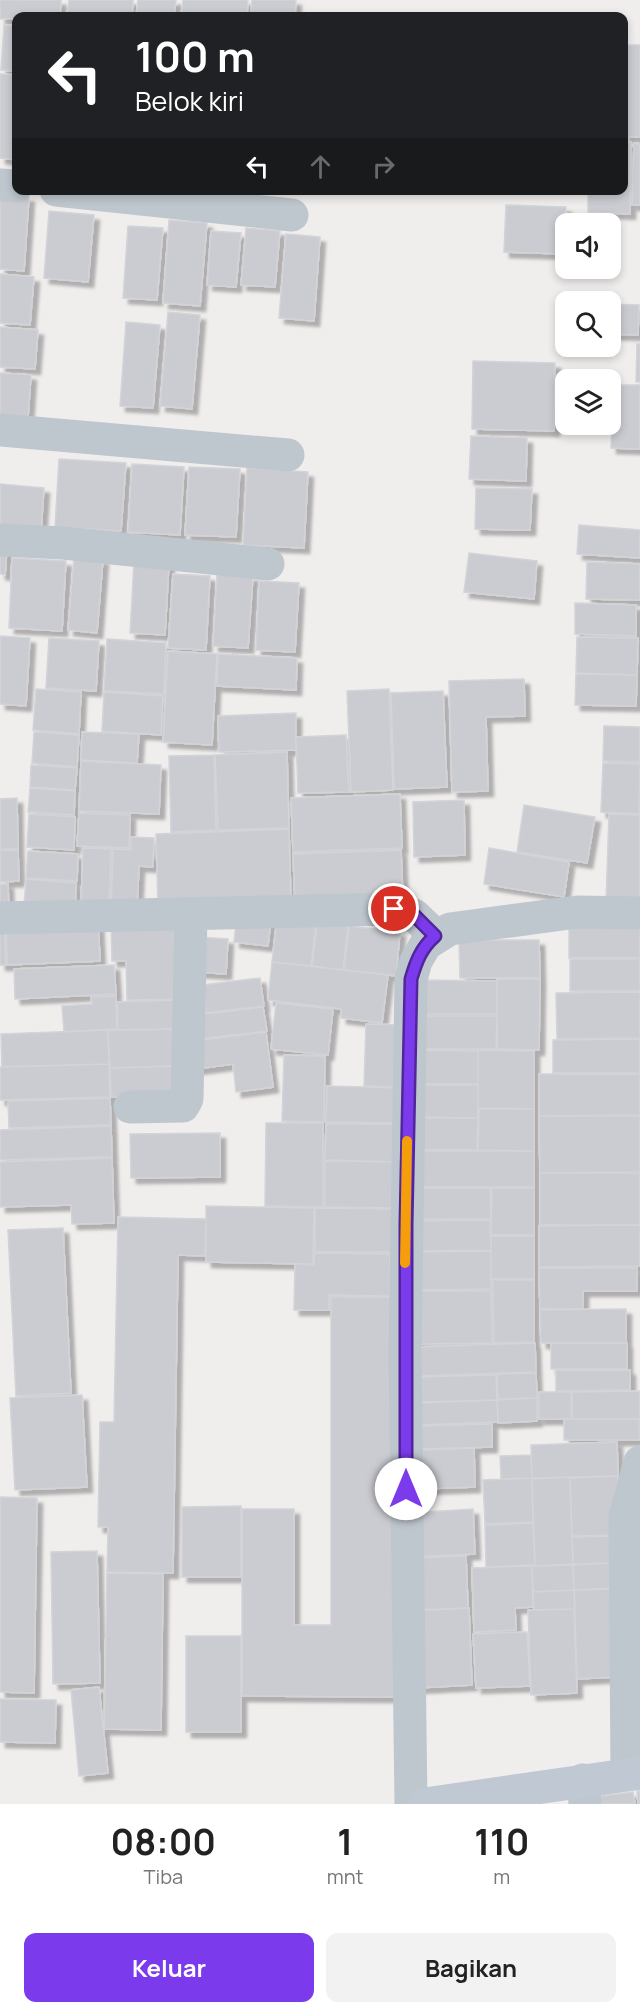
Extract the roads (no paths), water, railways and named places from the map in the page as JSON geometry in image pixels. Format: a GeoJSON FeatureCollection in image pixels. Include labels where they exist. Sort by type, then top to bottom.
{"type":"FeatureCollection","features":[{"type":"Feature","properties":{"kind":"main road"},"geometry":{"type":"LineString","coordinates":[[425,1804],[584,1792],[633,1774]]}},
{"type":"Feature","properties":{"kind":"street"},"geometry":{"type":"LineString","coordinates":[[101,195],[292,216]]}},
{"type":"Feature","properties":{"kind":"street"},"geometry":{"type":"LineString","coordinates":[[0,430],[288,455]]}},
{"type":"Feature","properties":{"kind":"street"},"geometry":{"type":"LineString","coordinates":[[0,540],[63,543],[268,564]]}},
{"type":"Feature","properties":{"kind":"street"},"geometry":{"type":"LineString","coordinates":[[0,918],[394,909],[414,915],[435,936]]}},
{"type":"Feature","properties":{"kind":"street"},"geometry":{"type":"LineString","coordinates":[[411,1804],[405,1354],[411,979],[416,961],[426,944],[435,936],[450,929],[577,912],[640,913]]}},
{"type":"Feature","properties":{"kind":"street"},"geometry":{"type":"LineString","coordinates":[[130,1107],[183,1106],[187,1099],[191,914]]}},
{"type":"Feature","properties":{"kind":"street"},"geometry":{"type":"LineString","coordinates":[[633,1774],[624,1517],[640,1462]]}}]}
